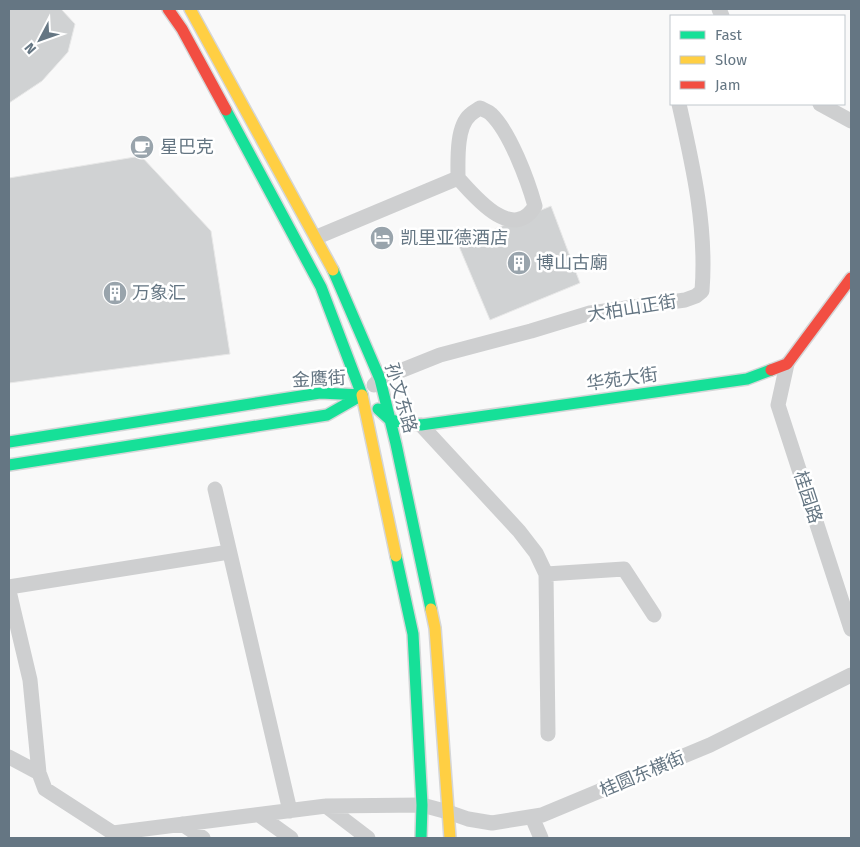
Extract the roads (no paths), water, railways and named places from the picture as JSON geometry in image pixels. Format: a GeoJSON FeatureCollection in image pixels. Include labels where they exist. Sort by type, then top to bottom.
{"type":"FeatureCollection","features":[{"type":"Feature","properties":{"kind":"main road","name":"孙文东路"},"geometry":{"type":"LineString","coordinates":[[168,9],[182,29],[321,287],[362,395],[413,634],[422,805],[421,838]]}},
{"type":"Feature","properties":{"kind":"main road","name":"孙文东路"},"geometry":{"type":"LineString","coordinates":[[190,9],[317,237],[380,379],[435,628],[450,838]]}},
{"type":"Feature","properties":{"kind":"main road"},"geometry":{"type":"LineString","coordinates":[[787,364],[851,278]]}},
{"type":"Feature","properties":{"kind":"main road","name":"华苑大街"},"geometry":{"type":"LineString","coordinates":[[390,420],[421,425],[747,379],[787,364]]}},
{"type":"Feature","properties":{"kind":"main road","name":"金鹰街"},"geometry":{"type":"LineString","coordinates":[[9,442],[320,393],[362,395]]}},
{"type":"Feature","properties":{"kind":"main road"},"geometry":{"type":"LineString","coordinates":[[362,395],[390,420]]}},
{"type":"Feature","properties":{"kind":"main road","name":"金鹰街"},"geometry":{"type":"LineString","coordinates":[[9,465],[327,415],[362,395]]}},
{"type":"Feature","properties":{"kind":"street","name":"大柏山正街"},"geometry":{"type":"LineString","coordinates":[[362,395],[380,379],[440,355],[531,331],[582,315],[685,300],[696,296],[702,290],[702,232],[699,194],[679,105]]}},
{"type":"Feature","properties":{"kind":"street"},"geometry":{"type":"LineString","coordinates":[[822,105],[851,121]]}},
{"type":"Feature","properties":{"kind":"street"},"geometry":{"type":"LineString","coordinates":[[480,108],[490,113],[506,135],[531,190],[535,206],[530,215],[520,220],[509,220],[491,210],[475,197],[458,178],[462,128],[468,116],[480,108]]}},
{"type":"Feature","properties":{"kind":"street"},"geometry":{"type":"LineString","coordinates":[[317,237],[458,178]]}},
{"type":"Feature","properties":{"kind":"street","name":"桂园路"},"geometry":{"type":"LineString","coordinates":[[787,364],[778,405],[851,630]]}},
{"type":"Feature","properties":{"kind":"street"},"geometry":{"type":"LineString","coordinates":[[421,425],[519,531],[536,553],[546,574],[548,734]]}},
{"type":"Feature","properties":{"kind":"street"},"geometry":{"type":"LineString","coordinates":[[215,489],[290,811]]}},
{"type":"Feature","properties":{"kind":"street"},"geometry":{"type":"LineString","coordinates":[[9,587],[230,552]]}},
{"type":"Feature","properties":{"kind":"street"},"geometry":{"type":"LineString","coordinates":[[546,574],[624,569],[654,615]]}},
{"type":"Feature","properties":{"kind":"street"},"geometry":{"type":"LineString","coordinates":[[9,592],[30,680],[39,773],[45,789],[117,835]]}},
{"type":"Feature","properties":{"kind":"street","name":"桂圆东横街"},"geometry":{"type":"LineString","coordinates":[[117,835],[182,824],[326,806],[422,805],[468,819],[492,823],[542,816],[710,745],[851,675]]}},
{"type":"Feature","properties":{"kind":"street"},"geometry":{"type":"LineString","coordinates":[[9,757],[39,773]]}},
{"type":"Feature","properties":{"kind":"street"},"geometry":{"type":"LineString","coordinates":[[326,806],[368,838]]}},
{"type":"Feature","properties":{"kind":"street"},"geometry":{"type":"LineString","coordinates":[[259,815],[291,838]]}},
{"type":"Feature","properties":{"kind":"street"},"geometry":{"type":"LineString","coordinates":[[532,817],[541,838]]}},
{"type":"Feature","properties":{"kind":"street"},"geometry":{"type":"LineString","coordinates":[[182,824],[203,838]]}},
{"type":"Feature","properties":{"kind":"place","name":"星巴克"},"geometry":{"type":"Point","coordinates":[142,147]}},
{"type":"Feature","properties":{"kind":"place","name":"凯里亚德酒店"},"geometry":{"type":"Point","coordinates":[382,238]}},
{"type":"Feature","properties":{"kind":"place","name":"博山古廟"},"geometry":{"type":"Point","coordinates":[519,263]}},
{"type":"Feature","properties":{"kind":"place","name":"万象汇"},"geometry":{"type":"Point","coordinates":[115,293]}}]}
